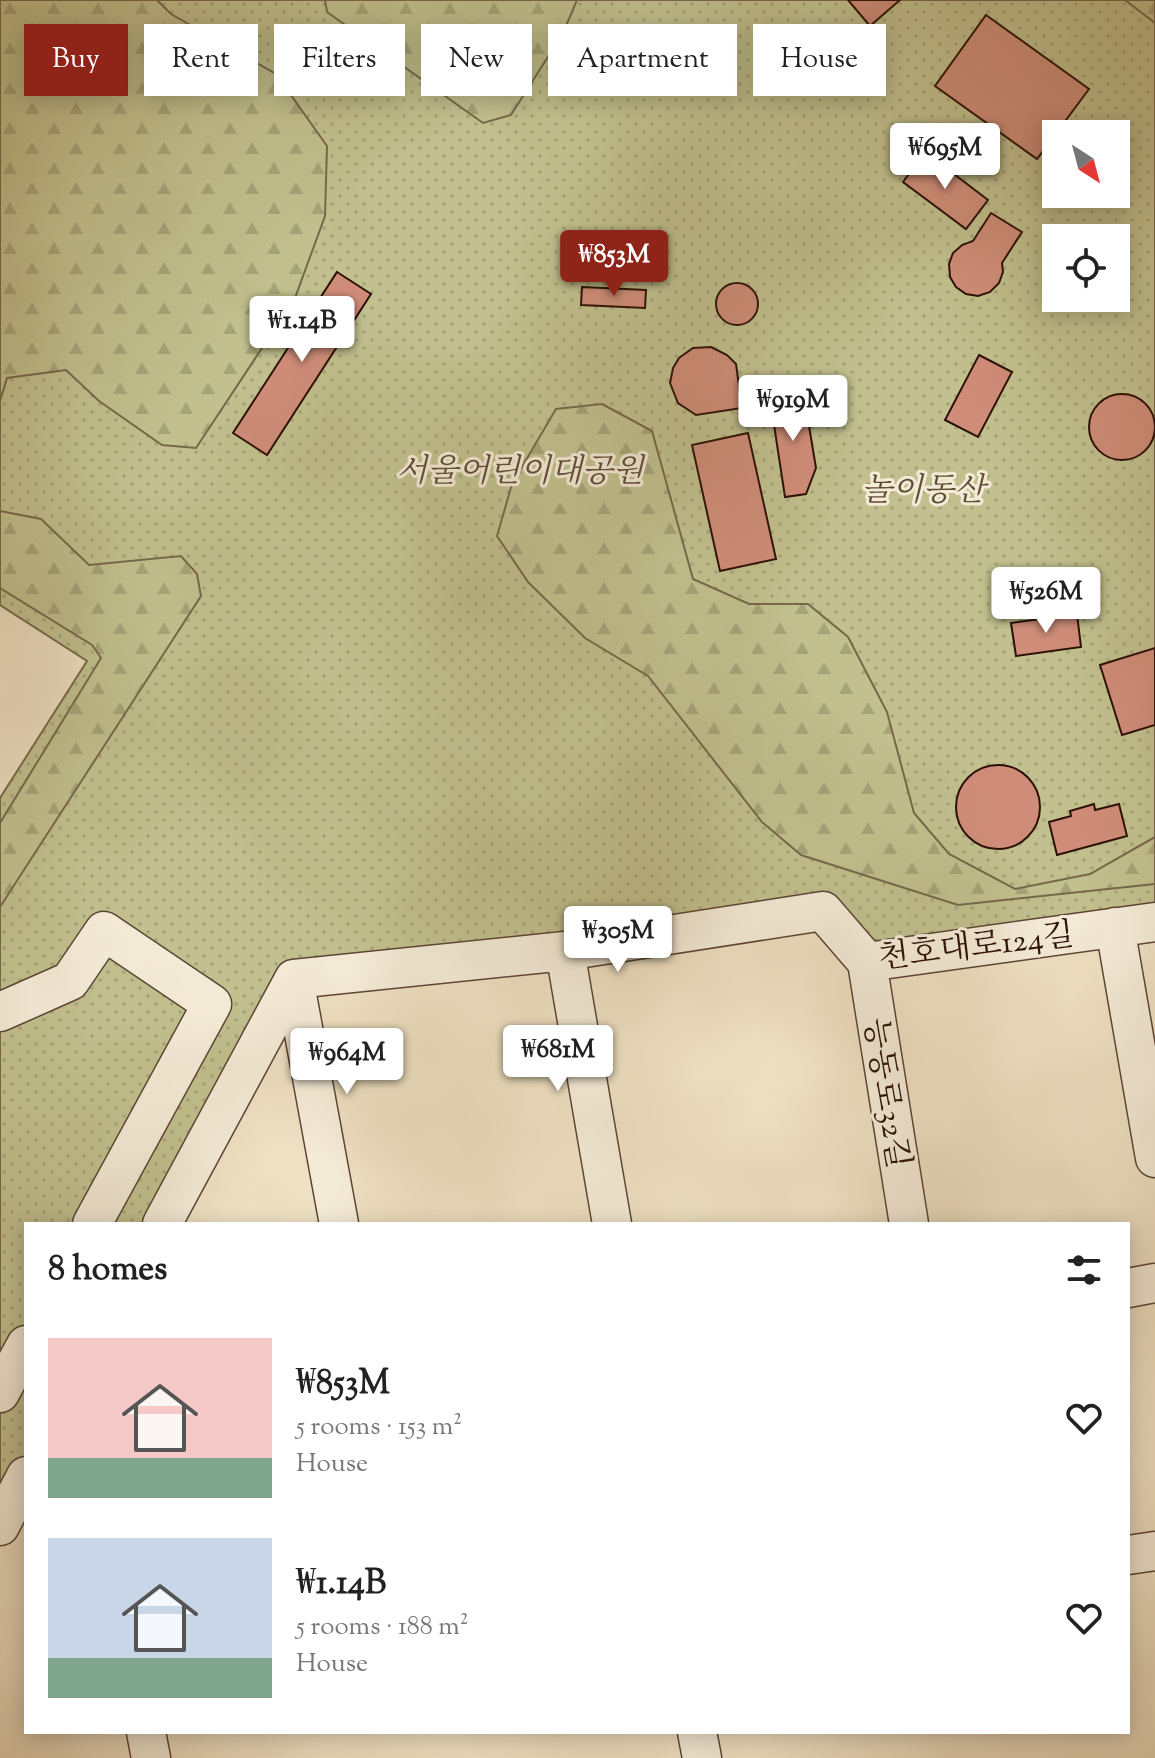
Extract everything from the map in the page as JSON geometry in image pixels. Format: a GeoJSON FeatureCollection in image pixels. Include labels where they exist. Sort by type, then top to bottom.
{"type":"FeatureCollection","features":[{"type":"Feature","properties":{"kind":"street","name":"천호대로124길"},"geometry":{"type":"LineString","coordinates":[[294,979],[565,951],[823,911],[867,962],[1155,922]]}},
{"type":"Feature","properties":{"kind":"street"},"geometry":{"type":"LineString","coordinates":[[1115,927],[1155,1158]]}},
{"type":"Feature","properties":{"kind":"street"},"geometry":{"type":"LineString","coordinates":[[0,1012],[70,981],[104,931],[212,1004],[93,1222]]}},
{"type":"Feature","properties":{"kind":"street"},"geometry":{"type":"LineString","coordinates":[[565,951],[612,1222]]}},
{"type":"Feature","properties":{"kind":"street","name":"능동로32길"},"geometry":{"type":"LineString","coordinates":[[867,962],[909,1222]]}},
{"type":"Feature","properties":{"kind":"street"},"geometry":{"type":"LineString","coordinates":[[163,1222],[294,979]]}},
{"type":"Feature","properties":{"kind":"street"},"geometry":{"type":"LineString","coordinates":[[294,979],[339,1222]]}},
{"type":"Feature","properties":{"kind":"street"},"geometry":{"type":"LineString","coordinates":[[1130,1288],[1155,1283]]}},
{"type":"Feature","properties":{"kind":"street"},"geometry":{"type":"LineString","coordinates":[[0,1393],[24,1349]]}},
{"type":"Feature","properties":{"kind":"street"},"geometry":{"type":"LineString","coordinates":[[0,1526],[24,1480]]}},
{"type":"Feature","properties":{"kind":"street"},"geometry":{"type":"LineString","coordinates":[[1130,1555],[1155,1551]]}},
{"type":"Feature","properties":{"kind":"street"},"geometry":{"type":"LineString","coordinates":[[146,1734],[151,1758]]}},
{"type":"Feature","properties":{"kind":"street"},"geometry":{"type":"LineString","coordinates":[[697,1734],[702,1758]]}},
{"type":"Feature","properties":{"kind":"green space","name":"서울어린이대공원"},"geometry":{"type":"Polygon","coordinates":[[[0,0],[1155,0],[1155,910],[872,949],[819,897],[561,939],[291,966],[153,1222],[24,1222],[24,1462],[0,1507],[0,798],[87,661],[0,605],[0,0]]]}},
{"type":"Feature","properties":{"kind":"green space"},"geometry":{"type":"Polygon","coordinates":[[[0,0],[157,0],[171,14],[188,24],[144,24],[144,96],[258,96],[258,64],[274,73],[274,96],[292,96],[327,146],[325,216],[295,298],[196,448],[162,445],[99,401],[66,370],[7,378],[0,401],[0,0]]]}},
{"type":"Feature","properties":{"kind":"green space"},"geometry":{"type":"Polygon","coordinates":[[[325,0],[577,0],[567,24],[548,24],[548,57],[532,82],[532,24],[421,24],[421,79],[405,68],[405,24],[344,24],[327,12],[325,0]]]}},
{"type":"Feature","properties":{"kind":"green space"},"geometry":{"type":"Polygon","coordinates":[[[1125,0],[1155,0],[1155,23],[1125,0]]]}},
{"type":"Feature","properties":{"kind":"green space"},"geometry":{"type":"Polygon","coordinates":[[[445,96],[523,96],[511,115],[483,123],[445,96]]]}},
{"type":"Feature","properties":{"kind":"green space"},"geometry":{"type":"Polygon","coordinates":[[[602,404],[652,431],[693,579],[749,604],[808,604],[848,637],[887,712],[914,813],[949,854],[1015,889],[1090,874],[1155,837],[1155,884],[958,905],[801,855],[762,822],[648,676],[585,638],[528,582],[497,536],[512,484],[556,409],[602,404]]]}},
{"type":"Feature","properties":{"kind":"green space"},"geometry":{"type":"Polygon","coordinates":[[[0,511],[41,519],[89,565],[181,556],[197,574],[201,596],[0,907],[0,823],[101,658],[92,645],[0,588],[0,511]]]}},
{"type":"Feature","properties":{"kind":"building"},"geometry":{"type":"Polygon","coordinates":[[[848,0],[900,0],[872,24],[868,24],[848,0]]]}},
{"type":"Feature","properties":{"kind":"building"},"geometry":{"type":"Polygon","coordinates":[[[986,15],[1089,89],[1066,120],[1042,120],[1042,152],[1037,159],[935,86],[986,15]]]}},
{"type":"Feature","properties":{"kind":"building"},"geometry":{"type":"Polygon","coordinates":[[[925,152],[988,200],[966,229],[903,182],[925,152]]]}},
{"type":"Feature","properties":{"kind":"building"},"geometry":{"type":"Polygon","coordinates":[[[991,213],[1022,232],[1002,263],[999,283],[990,292],[978,296],[966,294],[956,287],[950,277],[949,264],[953,253],[973,241],[991,213]]]}},
{"type":"Feature","properties":{"kind":"building"},"geometry":{"type":"Polygon","coordinates":[[[337,272],[371,294],[267,455],[233,433],[337,272]]]}},
{"type":"Feature","properties":{"kind":"building"},"geometry":{"type":"Polygon","coordinates":[[[737,283],[752,289],[758,304],[752,319],[737,325],[722,319],[716,304],[722,289],[737,283]]]}},
{"type":"Feature","properties":{"kind":"building"},"geometry":{"type":"Polygon","coordinates":[[[582,287],[646,290],[645,308],[581,305],[582,287]]]}},
{"type":"Feature","properties":{"kind":"building"},"geometry":{"type":"Polygon","coordinates":[[[711,347],[736,364],[742,408],[696,415],[678,403],[670,383],[673,368],[679,358],[693,348],[711,347]]]}},
{"type":"Feature","properties":{"kind":"building"},"geometry":{"type":"Polygon","coordinates":[[[979,355],[1012,372],[978,437],[945,420],[979,355]]]}},
{"type":"Feature","properties":{"kind":"building"},"geometry":{"type":"Polygon","coordinates":[[[789,389],[807,414],[816,468],[806,494],[785,497],[769,392],[789,389]]]}},
{"type":"Feature","properties":{"kind":"building"},"geometry":{"type":"Polygon","coordinates":[[[1116,394],[1128,394],[1140,399],[1150,409],[1155,427],[1153,440],[1140,455],[1128,460],[1116,460],[1104,455],[1094,445],[1089,433],[1089,421],[1094,409],[1104,399],[1116,394]]]}},
{"type":"Feature","properties":{"kind":"building"},"geometry":{"type":"Polygon","coordinates":[[[748,433],[776,559],[720,571],[692,445],[748,433]]]}},
{"type":"Feature","properties":{"kind":"building"},"geometry":{"type":"Polygon","coordinates":[[[1077,614],[1081,647],[1016,656],[1011,623],[1077,614]]]}},
{"type":"Feature","properties":{"kind":"building"},"geometry":{"type":"Polygon","coordinates":[[[1155,648],[1155,725],[1122,735],[1100,665],[1155,648]]]}},
{"type":"Feature","properties":{"kind":"building"},"geometry":{"type":"Polygon","coordinates":[[[998,765],[1014,768],[1028,777],[1037,791],[1040,807],[1037,823],[1028,837],[1014,846],[998,849],[982,846],[968,837],[959,823],[956,807],[959,791],[968,777],[982,768],[998,765]]]}},
{"type":"Feature","properties":{"kind":"building"},"geometry":{"type":"Polygon","coordinates":[[[1094,804],[1095,810],[1119,804],[1127,836],[1057,855],[1049,822],[1071,816],[1070,811],[1094,804]]]}},
{"type":"Feature","properties":{"kind":"park label","name":"놀이동산"},"geometry":{"type":"Point","coordinates":[923,489]}}]}
